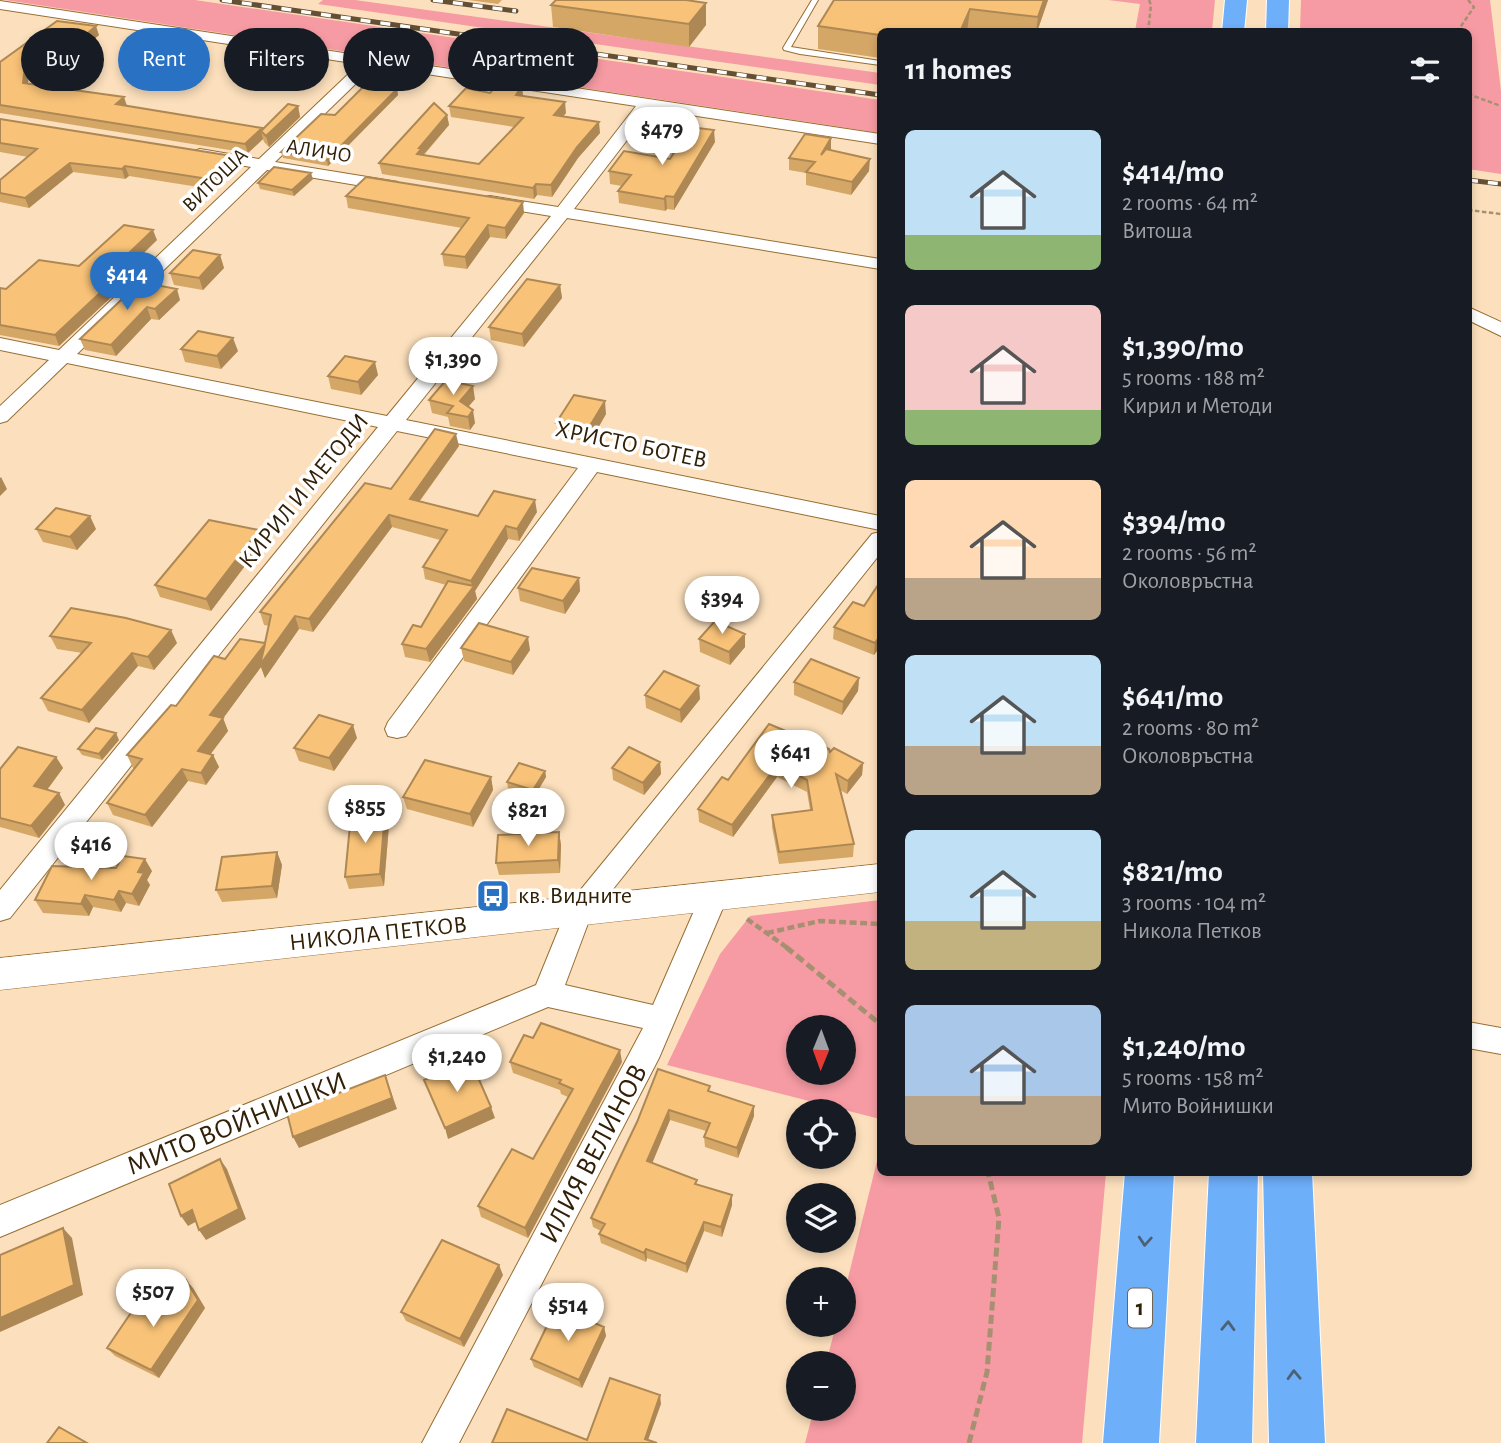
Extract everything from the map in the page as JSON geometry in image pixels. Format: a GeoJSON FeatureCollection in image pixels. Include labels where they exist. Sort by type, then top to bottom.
{"type":"FeatureCollection","features":[{"type":"Feature","properties":{"kind":"highway"},"geometry":{"type":"LineString","coordinates":[[1234,28],[1236,0]]}},
{"type":"Feature","properties":{"kind":"highway"},"geometry":{"type":"LineString","coordinates":[[1277,28],[1278,0]]}},
{"type":"Feature","properties":{"kind":"highway","name":"1"},"geometry":{"type":"LineString","coordinates":[[1131,1443],[1150,1176]]}},
{"type":"Feature","properties":{"kind":"highway"},"geometry":{"type":"LineString","coordinates":[[1224,1443],[1234,1176]]}},
{"type":"Feature","properties":{"kind":"highway"},"geometry":{"type":"LineString","coordinates":[[1287,1176],[1297,1443]]}},
{"type":"Feature","properties":{"kind":"street"},"geometry":{"type":"LineString","coordinates":[[0,5],[343,58]]}},
{"type":"Feature","properties":{"kind":"street"},"geometry":{"type":"LineString","coordinates":[[434,71],[877,139]]}},
{"type":"Feature","properties":{"kind":"street","name":"ВИТОША"},"geometry":{"type":"LineString","coordinates":[[0,418],[343,88]]}},
{"type":"Feature","properties":{"kind":"street","name":"КИРИЛ И МЕТОДИ"},"geometry":{"type":"LineString","coordinates":[[0,910],[562,213],[647,103]]}},
{"type":"Feature","properties":{"kind":"street","name":"АЛИЧО"},"geometry":{"type":"LineString","coordinates":[[185,152],[413,189]]}},
{"type":"Feature","properties":{"kind":"street"},"geometry":{"type":"LineString","coordinates":[[467,198],[877,264]]}},
{"type":"Feature","properties":{"kind":"street"},"geometry":{"type":"LineString","coordinates":[[1472,314],[1501,330]]}},
{"type":"Feature","properties":{"kind":"street","name":"ХРИСТО БОТЕВ"},"geometry":{"type":"LineString","coordinates":[[0,344],[877,522]]}},
{"type":"Feature","properties":{"kind":"street"},"geometry":{"type":"LineString","coordinates":[[397,729],[592,464]]}},
{"type":"Feature","properties":{"kind":"street"},"geometry":{"type":"LineString","coordinates":[[663,1020],[547,994],[579,912],[877,544]]}},
{"type":"Feature","properties":{"kind":"street","name":"НИКОЛА ПЕТКОВ"},"geometry":{"type":"LineString","coordinates":[[0,974],[877,878]]}},
{"type":"Feature","properties":{"kind":"street","name":"ИЛИЯ ВЕЛИНОВ"},"geometry":{"type":"LineString","coordinates":[[440,1443],[663,1020],[715,896]]}},
{"type":"Feature","properties":{"kind":"street","name":"МИТО ВОЙНИШКИ"},"geometry":{"type":"LineString","coordinates":[[0,1221],[468,1030],[547,994]]}},
{"type":"Feature","properties":{"kind":"street"},"geometry":{"type":"LineString","coordinates":[[1472,1036],[1501,1041]]}},
{"type":"Feature","properties":{"kind":"lane"},"geometry":{"type":"LineString","coordinates":[[815,0],[787,48],[877,63]]}},
{"type":"Feature","properties":{"kind":"path"},"geometry":{"type":"LineString","coordinates":[[1148,28],[1149,0]]}},
{"type":"Feature","properties":{"kind":"path"},"geometry":{"type":"LineString","coordinates":[[1460,28],[1474,7],[1468,0]]}},
{"type":"Feature","properties":{"kind":"path"},"geometry":{"type":"LineString","coordinates":[[1472,95],[1501,106]]}},
{"type":"Feature","properties":{"kind":"path"},"geometry":{"type":"LineString","coordinates":[[1472,210],[1501,214]]}},
{"type":"Feature","properties":{"kind":"path"},"geometry":{"type":"LineString","coordinates":[[715,896],[877,1022]]}},
{"type":"Feature","properties":{"kind":"path"},"geometry":{"type":"LineString","coordinates":[[766,933],[820,921],[877,924]]}},
{"type":"Feature","properties":{"kind":"path"},"geometry":{"type":"LineString","coordinates":[[969,1443],[987,1372],[999,1217],[989,1176]]}},
{"type":"Feature","properties":{"kind":"shaded area"},"geometry":{"type":"Polygon","coordinates":[[[5,0],[195,0],[387,28],[343,28],[343,51],[329,49],[329,28],[224,28],[224,33],[210,31],[210,28],[189,28],[5,0]]]}},
{"type":"Feature","properties":{"kind":"shaded area"},"geometry":{"type":"Polygon","coordinates":[[[323,0],[355,0],[556,28],[485,28],[318,4],[323,0]]]}},
{"type":"Feature","properties":{"kind":"shaded area"},"geometry":{"type":"Polygon","coordinates":[[[1108,0],[1215,0],[1212,28],[1136,28],[1140,4],[1108,0]]]}},
{"type":"Feature","properties":{"kind":"shaded area"},"geometry":{"type":"Polygon","coordinates":[[[1301,0],[1490,0],[1501,91],[1501,174],[1472,170],[1472,28],[1300,28],[1301,0]]]}},
{"type":"Feature","properties":{"kind":"shaded area"},"geometry":{"type":"Polygon","coordinates":[[[598,34],[877,73],[877,85],[598,44],[598,34]]]}},
{"type":"Feature","properties":{"kind":"shaded area"},"geometry":{"type":"Polygon","coordinates":[[[434,35],[448,37],[448,67],[434,65],[434,35]]]}},
{"type":"Feature","properties":{"kind":"shaded area"},"geometry":{"type":"Polygon","coordinates":[[[598,59],[877,100],[877,133],[598,90],[598,59]]]}},
{"type":"Feature","properties":{"kind":"shaded area"},"geometry":{"type":"Polygon","coordinates":[[[877,900],[877,1118],[856,1113],[856,1099],[801,1099],[667,1065],[720,954],[750,916],[877,900]]]}},
{"type":"Feature","properties":{"kind":"shaded area"},"geometry":{"type":"Polygon","coordinates":[[[877,1161],[877,1176],[1106,1176],[1082,1443],[805,1443],[811,1421],[856,1421],[856,1351],[829,1351],[833,1337],[856,1337],[856,1267],[851,1267],[877,1161]]]}},
{"type":"Feature","properties":{"kind":"building"},"geometry":{"type":"Polygon","coordinates":[[[556,0],[686,0],[706,3],[689,24],[551,5],[556,0]]]}},
{"type":"Feature","properties":{"kind":"building"},"geometry":{"type":"Polygon","coordinates":[[[834,0],[1044,0],[1038,17],[970,9],[962,28],[877,28],[877,35],[818,26],[834,0]]]}},
{"type":"Feature","properties":{"kind":"building"},"geometry":{"type":"Polygon","coordinates":[[[57,21],[96,26],[94,28],[47,28],[57,21]]]}},
{"type":"Feature","properties":{"kind":"building"},"geometry":{"type":"Polygon","coordinates":[[[21,47],[21,91],[81,91],[124,97],[116,104],[262,128],[245,144],[0,105],[0,62],[21,47]]]}},
{"type":"Feature","properties":{"kind":"building"},"geometry":{"type":"Polygon","coordinates":[[[359,91],[395,91],[327,160],[281,152],[321,114],[335,115],[359,91]]]}},
{"type":"Feature","properties":{"kind":"building"},"geometry":{"type":"Polygon","coordinates":[[[463,91],[519,91],[516,95],[565,102],[554,115],[599,122],[577,147],[551,185],[536,184],[533,188],[379,163],[434,103],[447,115],[417,154],[479,164],[523,118],[449,106],[463,91]]]}},
{"type":"Feature","properties":{"kind":"building"},"geometry":{"type":"Polygon","coordinates":[[[288,104],[298,106],[266,136],[261,131],[288,104]]]}},
{"type":"Feature","properties":{"kind":"building"},"geometry":{"type":"Polygon","coordinates":[[[0,119],[232,156],[208,179],[125,166],[122,169],[70,163],[25,198],[0,193],[0,180],[37,149],[0,143],[0,119]]]}},
{"type":"Feature","properties":{"kind":"building"},"geometry":{"type":"Polygon","coordinates":[[[690,127],[714,130],[674,197],[666,196],[664,199],[618,191],[631,175],[609,171],[624,151],[670,159],[690,127]]]}},
{"type":"Feature","properties":{"kind":"building"},"geometry":{"type":"Polygon","coordinates":[[[805,134],[831,138],[821,155],[826,149],[870,159],[852,182],[806,172],[815,162],[789,158],[805,134]]]}},
{"type":"Feature","properties":{"kind":"building"},"geometry":{"type":"Polygon","coordinates":[[[274,167],[311,173],[292,190],[258,183],[274,167]]]}},
{"type":"Feature","properties":{"kind":"building"},"geometry":{"type":"Polygon","coordinates":[[[366,177],[523,202],[505,228],[488,225],[465,257],[442,254],[469,218],[346,196],[366,177]]]}},
{"type":"Feature","properties":{"kind":"building"},"geometry":{"type":"Polygon","coordinates":[[[124,225],[153,230],[106,275],[117,277],[55,335],[0,325],[0,288],[6,289],[39,260],[79,266],[124,225]]]}},
{"type":"Feature","properties":{"kind":"building"},"geometry":{"type":"Polygon","coordinates":[[[193,250],[220,255],[199,278],[170,273],[193,250]]]}},
{"type":"Feature","properties":{"kind":"building"},"geometry":{"type":"Polygon","coordinates":[[[527,279],[560,285],[522,334],[489,327],[527,279]]]}},
{"type":"Feature","properties":{"kind":"building"},"geometry":{"type":"Polygon","coordinates":[[[140,282],[177,289],[155,309],[147,307],[111,345],[80,339],[140,282]]]}},
{"type":"Feature","properties":{"kind":"building"},"geometry":{"type":"Polygon","coordinates":[[[198,331],[233,338],[217,356],[181,349],[198,331]]]}},
{"type":"Feature","properties":{"kind":"building"},"geometry":{"type":"Polygon","coordinates":[[[345,356],[375,362],[358,382],[328,376],[345,356]]]}},
{"type":"Feature","properties":{"kind":"building"},"geometry":{"type":"Polygon","coordinates":[[[446,380],[473,386],[460,401],[473,410],[468,417],[447,413],[453,406],[429,400],[446,380]]]}},
{"type":"Feature","properties":{"kind":"building"},"geometry":{"type":"Polygon","coordinates":[[[574,395],[605,401],[588,429],[556,423],[574,395]]]}},
{"type":"Feature","properties":{"kind":"building"},"geometry":{"type":"Polygon","coordinates":[[[435,429],[456,434],[410,499],[478,516],[494,491],[535,500],[517,529],[506,526],[471,581],[423,567],[447,530],[389,515],[309,619],[295,616],[260,665],[265,644],[210,715],[223,718],[198,751],[213,755],[201,773],[182,769],[145,815],[107,803],[142,759],[127,755],[171,705],[176,706],[214,656],[225,659],[240,639],[265,643],[271,615],[260,612],[365,483],[391,489],[435,429]]]}},
{"type":"Feature","properties":{"kind":"building"},"geometry":{"type":"Polygon","coordinates":[[[56,508],[90,516],[70,537],[36,529],[56,508]]]}},
{"type":"Feature","properties":{"kind":"building"},"geometry":{"type":"Polygon","coordinates":[[[209,520],[259,530],[206,599],[155,585],[209,520]]]}},
{"type":"Feature","properties":{"kind":"building"},"geometry":{"type":"Polygon","coordinates":[[[532,568],[579,578],[563,601],[518,588],[532,568]]]}},
{"type":"Feature","properties":{"kind":"building"},"geometry":{"type":"Polygon","coordinates":[[[448,581],[474,586],[426,649],[402,644],[413,625],[421,627],[448,581]]]}},
{"type":"Feature","properties":{"kind":"building"},"geometry":{"type":"Polygon","coordinates":[[[877,586],[875,643],[834,627],[853,602],[864,606],[877,586]]]}},
{"type":"Feature","properties":{"kind":"building"},"geometry":{"type":"Polygon","coordinates":[[[71,608],[171,630],[148,657],[132,653],[82,710],[41,698],[91,643],[50,636],[71,608]]]}},
{"type":"Feature","properties":{"kind":"building"},"geometry":{"type":"Polygon","coordinates":[[[715,621],[745,634],[729,652],[699,639],[715,621]]]}},
{"type":"Feature","properties":{"kind":"building"},"geometry":{"type":"Polygon","coordinates":[[[479,623],[528,637],[511,662],[461,648],[479,623]]]}},
{"type":"Feature","properties":{"kind":"building"},"geometry":{"type":"Polygon","coordinates":[[[811,659],[859,678],[843,702],[794,682],[811,659]]]}},
{"type":"Feature","properties":{"kind":"building"},"geometry":{"type":"Polygon","coordinates":[[[664,671],[699,686],[680,710],[645,695],[664,671]]]}},
{"type":"Feature","properties":{"kind":"building"},"geometry":{"type":"Polygon","coordinates":[[[319,715],[353,725],[329,758],[294,748],[319,715]]]}},
{"type":"Feature","properties":{"kind":"building"},"geometry":{"type":"Polygon","coordinates":[[[769,724],[829,749],[830,752],[834,748],[863,763],[848,781],[836,774],[854,844],[779,852],[772,815],[812,810],[807,780],[778,764],[732,825],[698,809],[722,777],[728,780],[769,724]]]}},
{"type":"Feature","properties":{"kind":"building"},"geometry":{"type":"Polygon","coordinates":[[[96,728],[116,733],[99,754],[78,749],[96,728]]]}},
{"type":"Feature","properties":{"kind":"building"},"geometry":{"type":"Polygon","coordinates":[[[18,747],[56,757],[34,786],[59,793],[31,826],[0,818],[0,769],[18,747]]]}},
{"type":"Feature","properties":{"kind":"building"},"geometry":{"type":"Polygon","coordinates":[[[629,747],[660,762],[643,783],[612,768],[629,747]]]}},
{"type":"Feature","properties":{"kind":"building"},"geometry":{"type":"Polygon","coordinates":[[[425,760],[491,777],[470,814],[403,797],[425,760]]]}},
{"type":"Feature","properties":{"kind":"building"},"geometry":{"type":"Polygon","coordinates":[[[519,763],[545,771],[533,790],[507,782],[519,763]]]}},
{"type":"Feature","properties":{"kind":"building"},"geometry":{"type":"Polygon","coordinates":[[[385,812],[380,874],[345,877],[351,815],[385,812]]]}},
{"type":"Feature","properties":{"kind":"building"},"geometry":{"type":"Polygon","coordinates":[[[559,832],[558,860],[496,863],[498,835],[559,832]]]}},
{"type":"Feature","properties":{"kind":"building"},"geometry":{"type":"Polygon","coordinates":[[[277,852],[272,886],[216,890],[222,857],[277,852]]]}},
{"type":"Feature","properties":{"kind":"building"},"geometry":{"type":"Polygon","coordinates":[[[123,856],[145,859],[138,872],[144,873],[132,894],[119,891],[114,900],[85,895],[81,904],[35,900],[52,866],[116,868],[123,856]]]}},
{"type":"Feature","properties":{"kind":"building"},"geometry":{"type":"Polygon","coordinates":[[[541,1023],[620,1050],[525,1228],[478,1206],[512,1149],[533,1159],[573,1089],[559,1083],[561,1080],[510,1062],[524,1035],[533,1038],[541,1023]]]}},
{"type":"Feature","properties":{"kind":"building"},"geometry":{"type":"Polygon","coordinates":[[[470,1059],[491,1107],[445,1128],[424,1080],[470,1059]]]}},
{"type":"Feature","properties":{"kind":"building"},"geometry":{"type":"Polygon","coordinates":[[[658,1069],[710,1086],[708,1091],[754,1106],[737,1148],[704,1137],[710,1123],[669,1110],[647,1161],[697,1180],[695,1184],[732,1195],[721,1227],[704,1222],[686,1264],[646,1249],[644,1253],[599,1234],[605,1224],[591,1218],[637,1122],[658,1069]]]}},
{"type":"Feature","properties":{"kind":"building"},"geometry":{"type":"Polygon","coordinates":[[[385,1075],[392,1098],[293,1137],[287,1113],[385,1075]]]}},
{"type":"Feature","properties":{"kind":"building"},"geometry":{"type":"Polygon","coordinates":[[[220,1159],[239,1209],[199,1230],[192,1210],[181,1216],[169,1184],[220,1159]]]}},
{"type":"Feature","properties":{"kind":"building"},"geometry":{"type":"Polygon","coordinates":[[[63,1228],[74,1285],[0,1318],[0,1255],[63,1228]]]}},
{"type":"Feature","properties":{"kind":"building"},"geometry":{"type":"Polygon","coordinates":[[[442,1240],[499,1265],[460,1339],[401,1312],[442,1240]]]}},
{"type":"Feature","properties":{"kind":"building"},"geometry":{"type":"Polygon","coordinates":[[[186,1280],[198,1300],[151,1370],[107,1348],[139,1301],[162,1313],[186,1280]]]}},
{"type":"Feature","properties":{"kind":"building"},"geometry":{"type":"Polygon","coordinates":[[[556,1307],[604,1327],[579,1380],[531,1359],[556,1307]]]}},
{"type":"Feature","properties":{"kind":"building"},"geometry":{"type":"Polygon","coordinates":[[[610,1378],[660,1395],[645,1439],[657,1443],[492,1443],[507,1409],[587,1440],[610,1378]]]}},
{"type":"Feature","properties":{"kind":"building"},"geometry":{"type":"Polygon","coordinates":[[[59,1427],[87,1443],[47,1443],[59,1427]]]}},
{"type":"Feature","properties":{"kind":"railway"},"geometry":{"type":"LineString","coordinates":[[222,0],[877,95]]}},
{"type":"Feature","properties":{"kind":"railway"},"geometry":{"type":"LineString","coordinates":[[433,0],[516,11]]}},
{"type":"Feature","properties":{"kind":"railway"},"geometry":{"type":"LineString","coordinates":[[1472,180],[1501,184]]}},
{"type":"Feature","properties":{"kind":"place","name":"кв. Видните"},"geometry":{"type":"Point","coordinates":[493,896]}}]}
